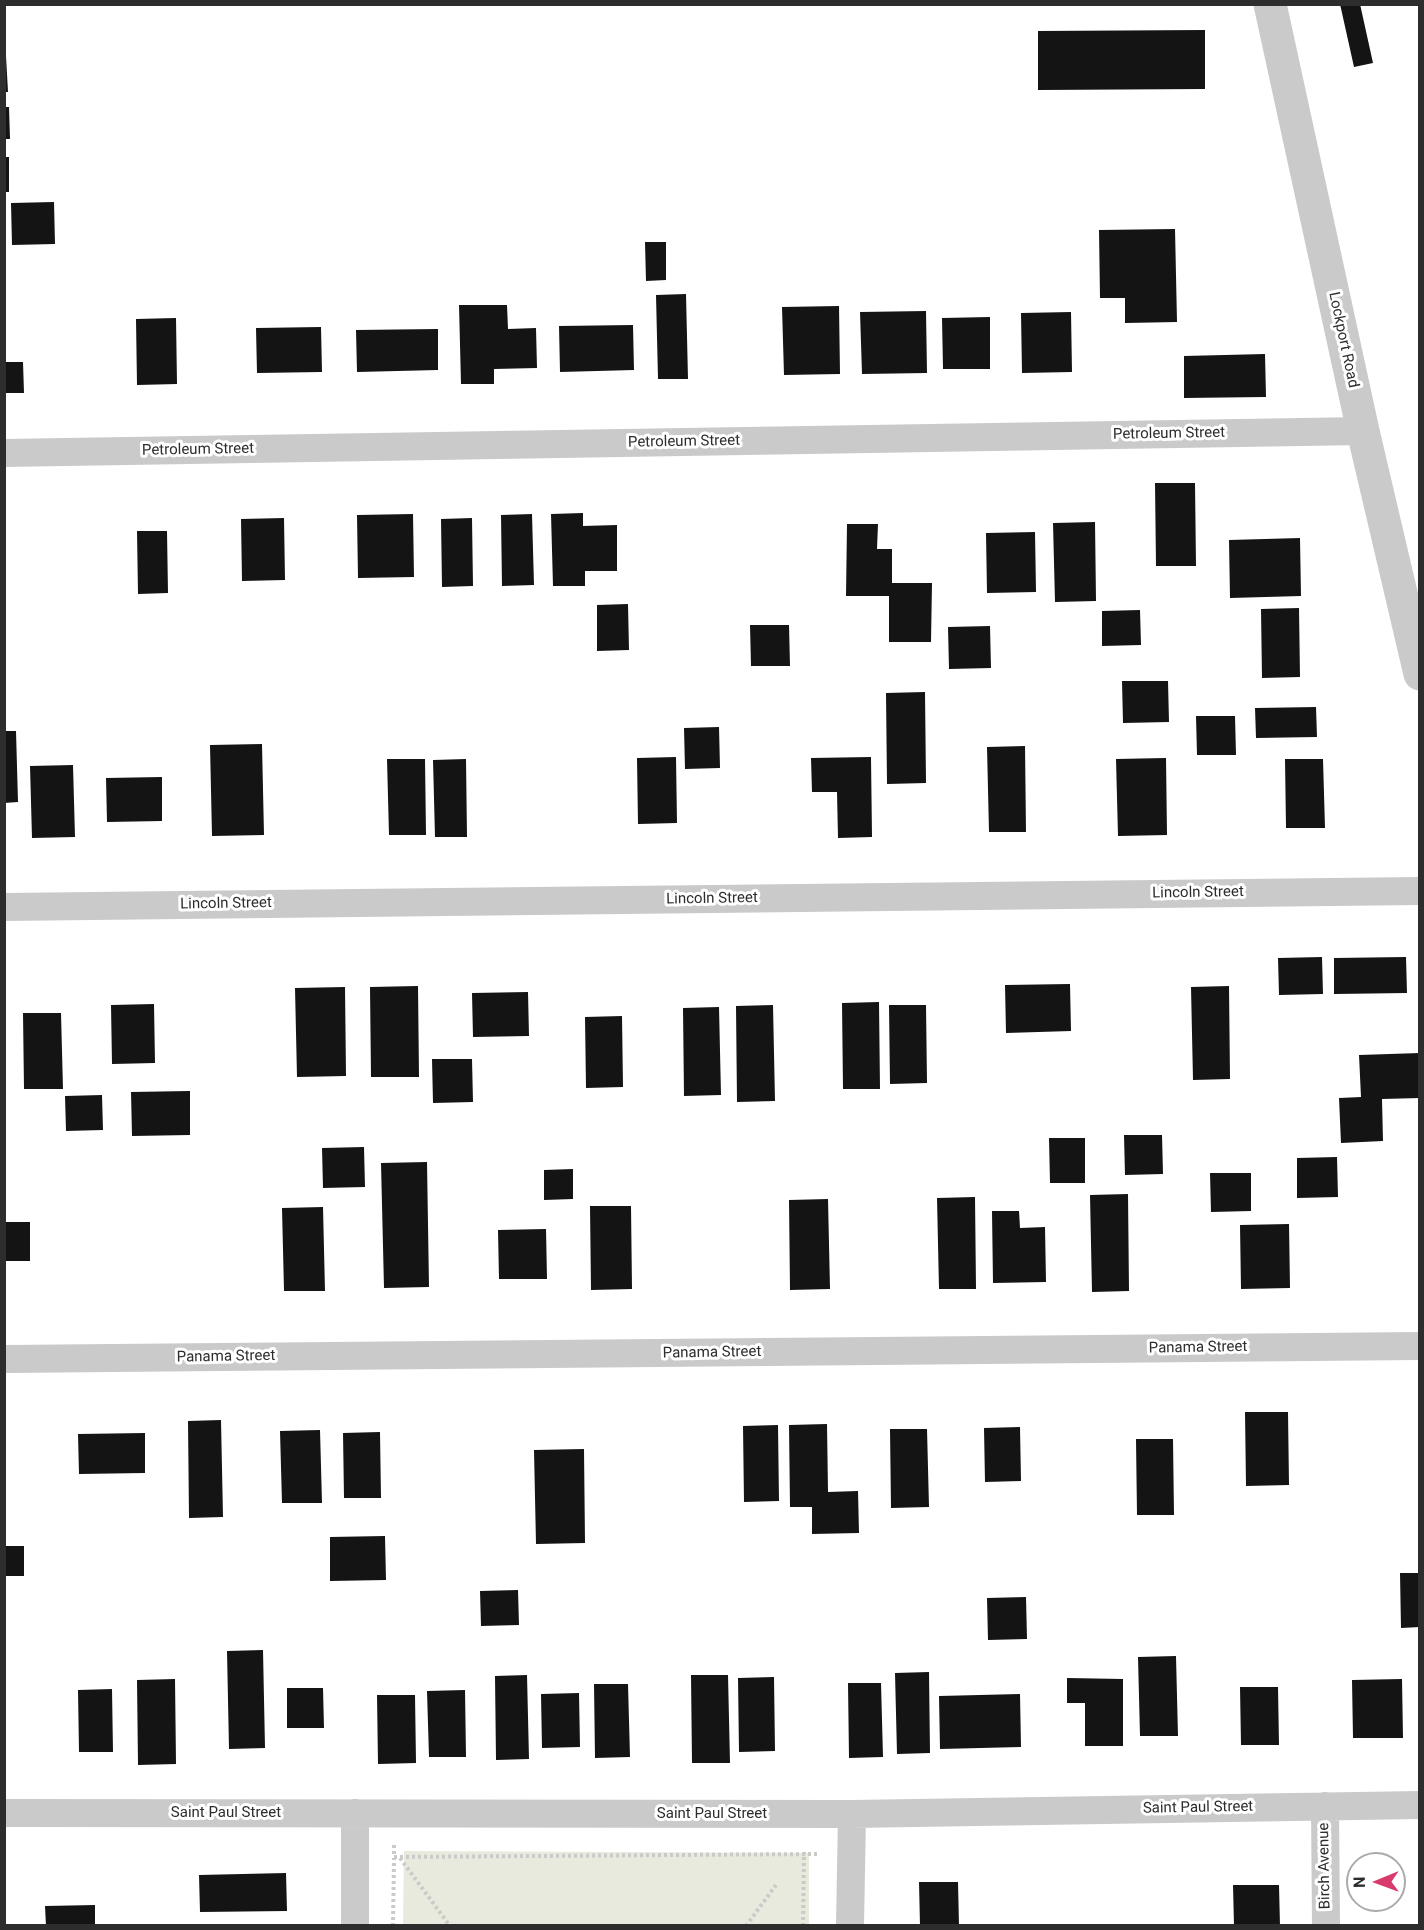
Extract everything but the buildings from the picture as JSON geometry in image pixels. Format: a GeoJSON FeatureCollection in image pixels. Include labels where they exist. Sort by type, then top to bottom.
{"type":"FeatureCollection","features":[{"type":"Feature","properties":{"kind":"street","name":"Lockport Road"},"geometry":{"type":"LineString","coordinates":[[1270,4],[1363,431],[1419,674]]}},
{"type":"Feature","properties":{"kind":"street","name":"Petroleum Street"},"geometry":{"type":"LineString","coordinates":[[4,453],[1363,431]]}},
{"type":"Feature","properties":{"kind":"street","name":"Lincoln Street"},"geometry":{"type":"LineString","coordinates":[[4,907],[1419,891]]}},
{"type":"Feature","properties":{"kind":"street","name":"Panama Street"},"geometry":{"type":"LineString","coordinates":[[4,1359],[1419,1346]]}},
{"type":"Feature","properties":{"kind":"street","name":"Saint Paul Street"},"geometry":{"type":"LineString","coordinates":[[4,1813],[852,1814],[1419,1805]]}},
{"type":"Feature","properties":{"kind":"street","name":"Birch Avenue"},"geometry":{"type":"LineString","coordinates":[[1324,1806],[1326,1926]]}},
{"type":"Feature","properties":{"kind":"street"},"geometry":{"type":"LineString","coordinates":[[355,1813],[355,1926]]}},
{"type":"Feature","properties":{"kind":"street"},"geometry":{"type":"LineString","coordinates":[[850,1926],[852,1814]]}},
{"type":"Feature","properties":{"kind":"path"},"geometry":{"type":"LineString","coordinates":[[393,1926],[396,1857],[394,1844]]}},
{"type":"Feature","properties":{"kind":"path"},"geometry":{"type":"LineString","coordinates":[[804,1847],[804,1926]]}},
{"type":"Feature","properties":{"kind":"path"},"geometry":{"type":"LineString","coordinates":[[396,1857],[825,1854]]}},
{"type":"Feature","properties":{"kind":"path"},"geometry":{"type":"LineString","coordinates":[[396,1857],[450,1926]]}},
{"type":"Feature","properties":{"kind":"path"},"geometry":{"type":"LineString","coordinates":[[746,1926],[776,1885]]}},
{"type":"Feature","properties":{"kind":"shaded area"},"geometry":{"type":"Polygon","coordinates":[[[404,1851],[809,1853],[809,1925],[403,1925],[404,1851]]]}}]}
